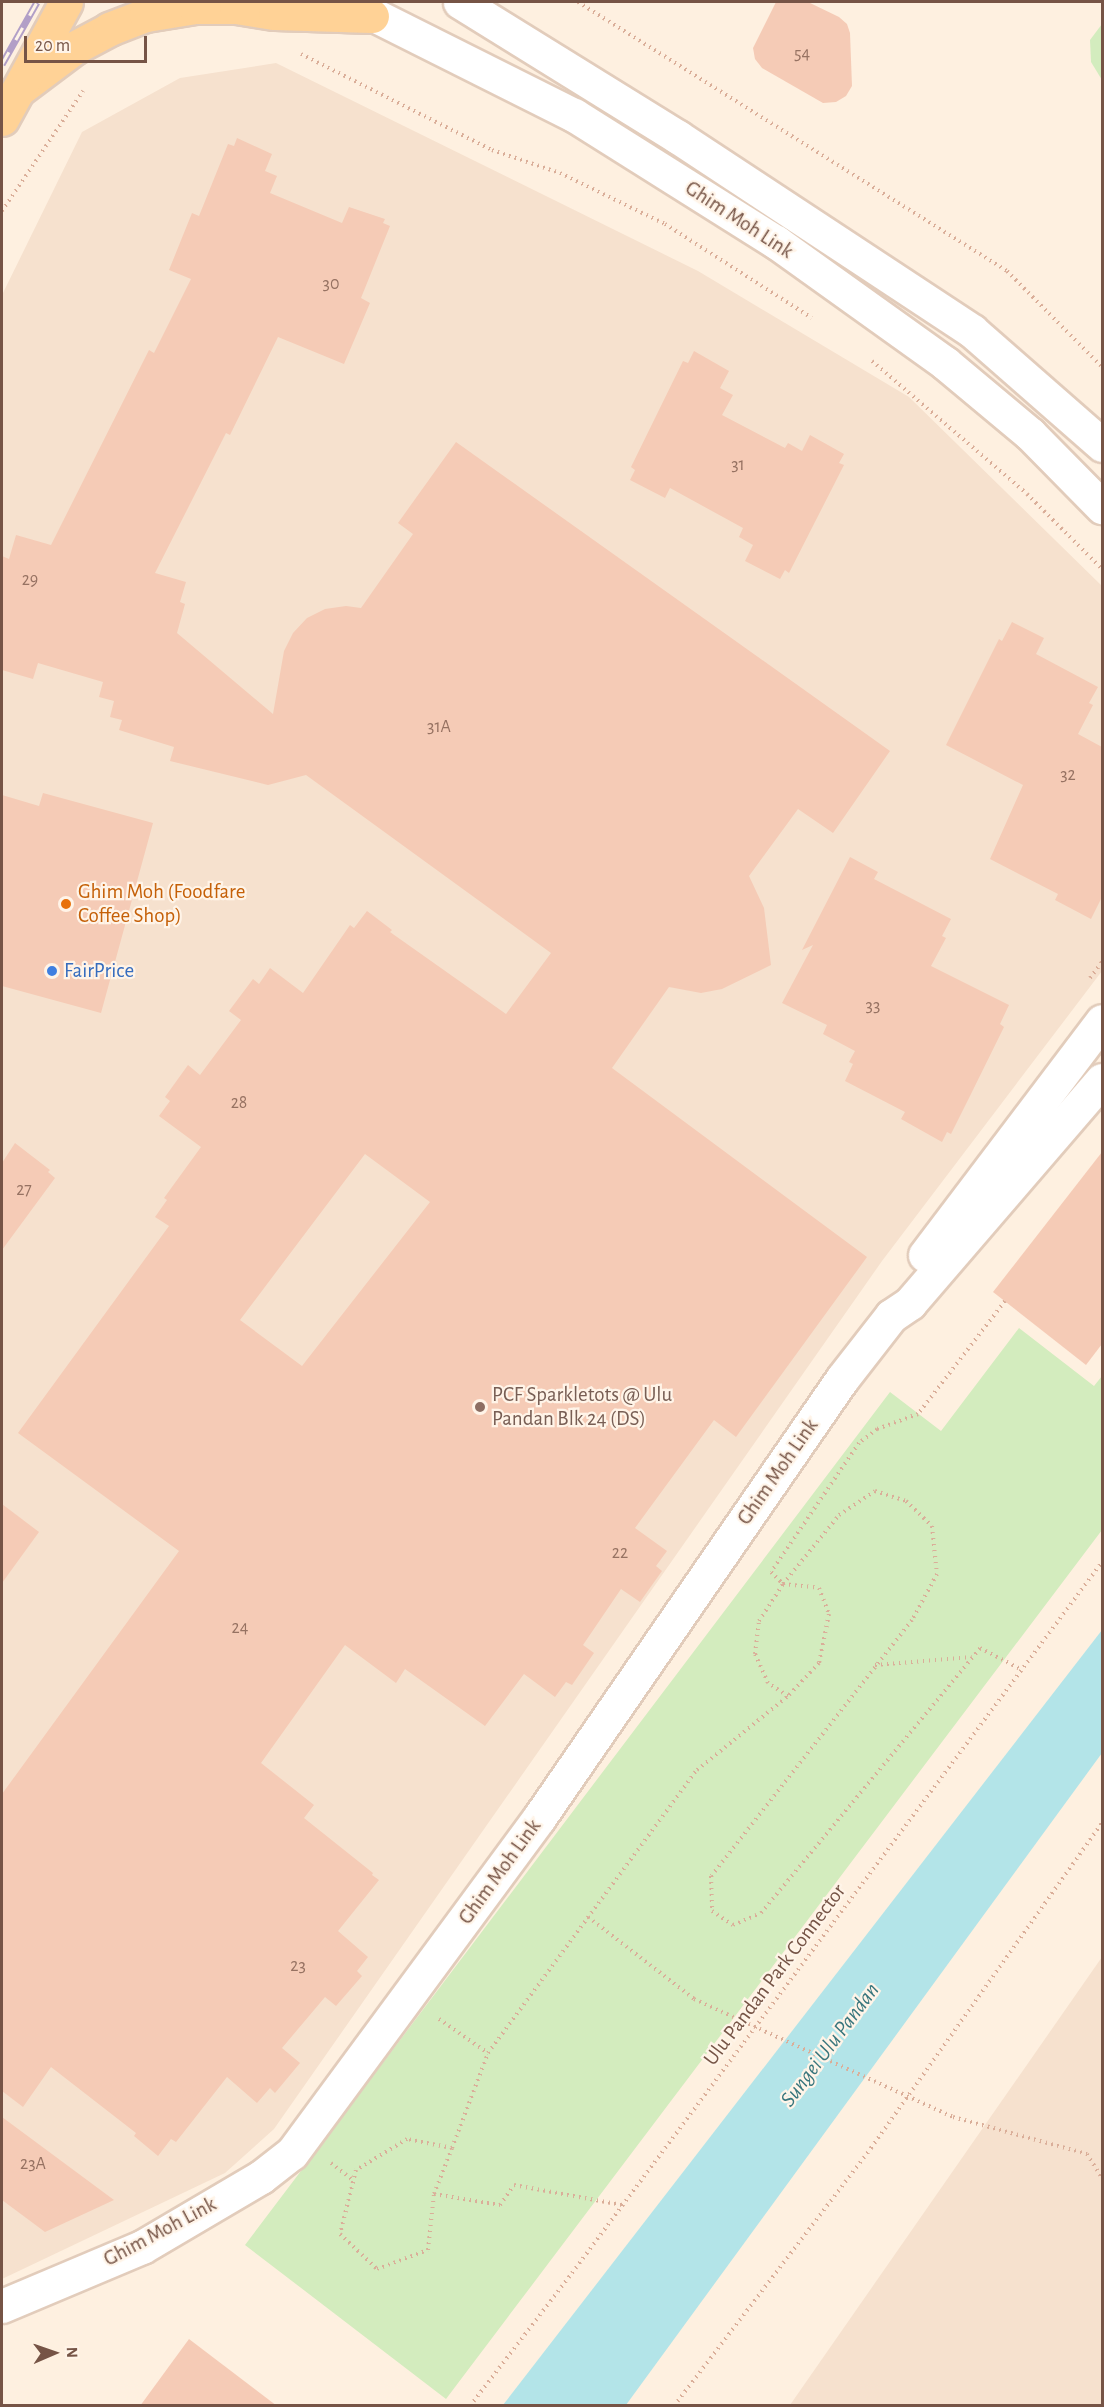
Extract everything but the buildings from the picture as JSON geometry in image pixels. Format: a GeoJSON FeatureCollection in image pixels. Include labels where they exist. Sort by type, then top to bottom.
{"type":"FeatureCollection","features":[{"type":"Feature","properties":{"kind":"main road"},"geometry":{"type":"LineString","coordinates":[[2,119],[66,2]]}},
{"type":"Feature","properties":{"kind":"main road"},"geometry":{"type":"LineString","coordinates":[[18,90],[74,48],[109,29],[146,15],[195,7],[236,7],[275,13],[360,9]]}},
{"type":"Feature","properties":{"kind":"street","name":"Ghim Moh Link"},"geometry":{"type":"LineString","coordinates":[[460,2],[678,137],[972,331],[1102,445]]}},
{"type":"Feature","properties":{"kind":"street","name":"Ghim Moh Link"},"geometry":{"type":"LineString","coordinates":[[360,9],[573,115],[776,243],[945,363],[1030,434],[1099,496]]}},
{"type":"Feature","properties":{"kind":"street","name":"Ghim Moh Link"},"geometry":{"type":"LineString","coordinates":[[891,1316],[894,1296],[1102,1021]]}},
{"type":"Feature","properties":{"kind":"street","name":"Ghim Moh Link"},"geometry":{"type":"LineString","coordinates":[[2,2306],[142,2247],[261,2177],[292,2153],[539,1818],[842,1379],[891,1316],[910,1303],[1102,1080]]}},
{"type":"Feature","properties":{"kind":"path"},"geometry":{"type":"LineString","coordinates":[[578,2],[1007,271],[1102,367]]}},
{"type":"Feature","properties":{"kind":"path"},"geometry":{"type":"LineString","coordinates":[[291,49],[492,150],[560,173],[665,224],[814,319]]}},
{"type":"Feature","properties":{"kind":"path"},"geometry":{"type":"LineString","coordinates":[[2,211],[85,89]]}},
{"type":"Feature","properties":{"kind":"path"},"geometry":{"type":"LineString","coordinates":[[871,360],[1027,494],[1102,569]]}},
{"type":"Feature","properties":{"kind":"path"},"geometry":{"type":"LineString","coordinates":[[1090,978],[1102,962]]}},
{"type":"Feature","properties":{"kind":"path"},"geometry":{"type":"LineString","coordinates":[[452,2148],[407,2139],[356,2170],[340,2234],[377,2270],[428,2250],[434,2194],[452,2148],[488,2053],[697,1770],[788,1696],[819,1663],[829,1614],[819,1588],[783,1584],[771,1572],[859,1443],[877,1429],[918,1414],[1005,1301]]}},
{"type":"Feature","properties":{"kind":"path"},"geometry":{"type":"LineString","coordinates":[[788,1696],[768,1683],[755,1654],[759,1621],[783,1584],[839,1515],[875,1491],[906,1501],[932,1526],[937,1574],[912,1620],[711,1876],[712,1911],[733,1925],[761,1913],[980,1648],[1022,1670]]}},
{"type":"Feature","properties":{"kind":"path","name":"Ulu Pandan Park Connector"},"geometry":{"type":"LineString","coordinates":[[470,2406],[1102,1562]]}},
{"type":"Feature","properties":{"kind":"path"},"geometry":{"type":"LineString","coordinates":[[875,1665],[972,1657]]}},
{"type":"Feature","properties":{"kind":"path"},"geometry":{"type":"LineString","coordinates":[[674,2406],[871,2148],[1102,1823]]}},
{"type":"Feature","properties":{"kind":"path"},"geometry":{"type":"LineString","coordinates":[[588,1917],[694,1999],[953,2117],[1087,2154],[1102,2178]]}},
{"type":"Feature","properties":{"kind":"path"},"geometry":{"type":"LineString","coordinates":[[445,2010],[439,2019],[488,2053]]}},
{"type":"Feature","properties":{"kind":"path"},"geometry":{"type":"LineString","coordinates":[[434,2194],[500,2205],[514,2185],[622,2205]]}},
{"type":"Feature","properties":{"kind":"shaded area"},"geometry":{"type":"Polygon","coordinates":[[[276,63],[698,271],[909,397],[1102,586],[1102,971],[882,1261],[274,2129],[225,2173],[2,2279],[2,295],[82,132],[180,78],[276,63]]]}},
{"type":"Feature","properties":{"kind":"shaded area"},"geometry":{"type":"Polygon","coordinates":[[[1102,1957],[1102,2405],[790,2405],[1102,1957]]]}},
{"type":"Feature","properties":{"kind":"green space"},"geometry":{"type":"Polygon","coordinates":[[[1102,24],[1102,80],[1091,62],[1090,40],[1102,24]]]}},
{"type":"Feature","properties":{"kind":"green space"},"geometry":{"type":"Polygon","coordinates":[[[1019,1328],[1094,1386],[1102,1376],[1102,1530],[446,2399],[245,2245],[890,1392],[941,1431],[1019,1328]]]}},
{"type":"Feature","properties":{"kind":"water","name":"Sungei Ulu Pandan"},"geometry":{"type":"Polygon","coordinates":[[[1102,1630],[1102,1753],[626,2405],[503,2405],[1102,1630]]]}},
{"type":"Feature","properties":{"kind":"railway"},"geometry":{"type":"LineString","coordinates":[[2,64],[37,2]]}},
{"type":"Feature","properties":{"kind":"place","name":"Ghim Moh (Foodfare Coffee Shop)"},"geometry":{"type":"Point","coordinates":[66,904]}},
{"type":"Feature","properties":{"kind":"place","name":"FairPrice"},"geometry":{"type":"Point","coordinates":[52,971]}},
{"type":"Feature","properties":{"kind":"place","name":"PCF Sparkletots @ Ulu Pandan Blk 24 (DS)"},"geometry":{"type":"Point","coordinates":[480,1407]}}]}
